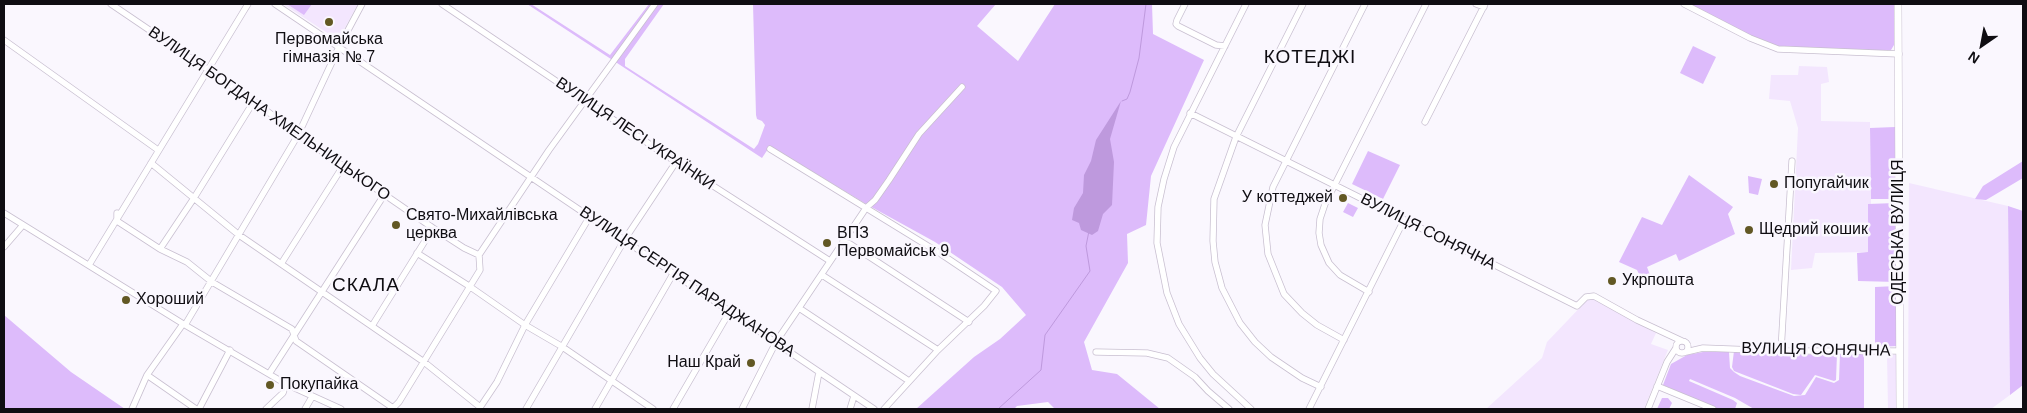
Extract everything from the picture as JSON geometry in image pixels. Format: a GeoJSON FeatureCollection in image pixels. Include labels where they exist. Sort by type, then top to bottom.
{"type":"FeatureCollection","features":[{"type":"Feature","properties":{"kind":"main road","name":"ОДЕСЬКА ВУЛИЦЯ"},"geometry":{"type":"LineString","coordinates":[[1898,4],[1900,409]]}},
{"type":"Feature","properties":{"kind":"street","name":"ВУЛИЦЯ БОГДАНА ХМЕЛЬНИЦЬКОГО"},"geometry":{"type":"LineString","coordinates":[[111,4],[254,101],[298,135],[384,195],[479,256]]}},
{"type":"Feature","properties":{"kind":"street"},"geometry":{"type":"LineString","coordinates":[[90,265],[248,4]]}},
{"type":"Feature","properties":{"kind":"street","name":"ВУЛИЦЯ СЕРГІЯ ПАРАДЖАНОВА"},"geometry":{"type":"LineString","coordinates":[[275,4],[874,409]]}},
{"type":"Feature","properties":{"kind":"street"},"geometry":{"type":"LineString","coordinates":[[132,409],[147,375],[184,325],[212,282],[298,135],[339,47],[362,4]]}},
{"type":"Feature","properties":{"kind":"street","name":"ВУЛИЦЯ ЛЕСІ УКРАЇНКИ"},"geometry":{"type":"LineString","coordinates":[[442,4],[676,162],[830,261]]}},
{"type":"Feature","properties":{"kind":"street"},"geometry":{"type":"LineString","coordinates":[[117,221],[160,249],[187,262],[212,282],[292,329],[296,341],[393,409],[480,270],[479,256],[549,150],[655,4]]}},
{"type":"Feature","properties":{"kind":"street"},"geometry":{"type":"LineString","coordinates":[[1186,4],[1176,24],[1216,46],[1225,46]]}},
{"type":"Feature","properties":{"kind":"street"},"geometry":{"type":"LineString","coordinates":[[1246,4],[1174,147],[1158,207],[1157,243],[1167,293],[1179,324],[1200,358],[1226,388],[1251,409]]}},
{"type":"Feature","properties":{"kind":"street"},"geometry":{"type":"LineString","coordinates":[[1303,4],[1236,138],[1214,199],[1213,241],[1215,262],[1222,288],[1240,323],[1255,342],[1286,368],[1320,387]]}},
{"type":"Feature","properties":{"kind":"street"},"geometry":{"type":"LineString","coordinates":[[1344,340],[1317,325],[1284,294],[1268,254],[1265,225],[1273,187],[1365,4]]}},
{"type":"Feature","properties":{"kind":"street"},"geometry":{"type":"LineString","coordinates":[[1369,292],[1340,275],[1329,263],[1321,245],[1319,233],[1320,219],[1324,204],[1426,4]]}},
{"type":"Feature","properties":{"kind":"street"},"geometry":{"type":"LineString","coordinates":[[1425,122],[1484,6],[1476,4]]}},
{"type":"Feature","properties":{"kind":"street"},"geometry":{"type":"LineString","coordinates":[[1684,4],[1750,38],[1778,49],[1898,54]]}},
{"type":"Feature","properties":{"kind":"street"},"geometry":{"type":"LineString","coordinates":[[4,40],[158,150]]}},
{"type":"Feature","properties":{"kind":"street"},"geometry":{"type":"LineString","coordinates":[[742,409],[776,342],[843,241],[866,208],[889,180],[920,134],[962,87]]}},
{"type":"Feature","properties":{"kind":"street"},"geometry":{"type":"LineString","coordinates":[[160,249],[254,101]]}},
{"type":"Feature","properties":{"kind":"street","name":"ВУЛИЦЯ СОНЯЧНА"},"geometry":{"type":"LineString","coordinates":[[1190,113],[1236,138],[1577,306],[1586,297],[1594,296],[1664,334],[1684,342],[1703,348],[1781,351],[1900,351]]}},
{"type":"Feature","properties":{"kind":"street"},"geometry":{"type":"LineString","coordinates":[[770,149],[941,254],[996,291],[969,322],[938,350],[884,409]]}},
{"type":"Feature","properties":{"kind":"street"},"geometry":{"type":"LineString","coordinates":[[1781,351],[1792,161]]}},
{"type":"Feature","properties":{"kind":"street"},"geometry":{"type":"LineString","coordinates":[[526,409],[625,239],[676,162]]}},
{"type":"Feature","properties":{"kind":"street"},"geometry":{"type":"LineString","coordinates":[[151,163],[239,235],[424,362],[480,408],[497,382],[525,325],[590,216]]}},
{"type":"Feature","properties":{"kind":"street"},"geometry":{"type":"LineString","coordinates":[[281,264],[343,166]]}},
{"type":"Feature","properties":{"kind":"street"},"geometry":{"type":"LineString","coordinates":[[269,374],[384,195]]}},
{"type":"Feature","properties":{"kind":"street"},"geometry":{"type":"LineString","coordinates":[[4,213],[184,325],[286,384],[341,409]]}},
{"type":"Feature","properties":{"kind":"street"},"geometry":{"type":"LineString","coordinates":[[117,213],[117,221]]}},
{"type":"Feature","properties":{"kind":"street"},"geometry":{"type":"LineString","coordinates":[[1309,409],[1404,220]]}},
{"type":"Feature","properties":{"kind":"street"},"geometry":{"type":"LineString","coordinates":[[4,247],[23,225]]}},
{"type":"Feature","properties":{"kind":"street"},"geometry":{"type":"LineString","coordinates":[[372,326],[433,228]]}},
{"type":"Feature","properties":{"kind":"street"},"geometry":{"type":"LineString","coordinates":[[843,241],[969,322]]}},
{"type":"Feature","properties":{"kind":"street"},"geometry":{"type":"LineString","coordinates":[[417,253],[525,325],[562,346],[653,409]]}},
{"type":"Feature","properties":{"kind":"street"},"geometry":{"type":"LineString","coordinates":[[595,409],[674,274]]}},
{"type":"Feature","properties":{"kind":"street"},"geometry":{"type":"LineString","coordinates":[[822,275],[938,350]]}},
{"type":"Feature","properties":{"kind":"street"},"geometry":{"type":"LineString","coordinates":[[799,308],[909,381]]}},
{"type":"Feature","properties":{"kind":"street"},"geometry":{"type":"LineString","coordinates":[[673,409],[730,311]]}},
{"type":"Feature","properties":{"kind":"street","name":"ВУЛИЦЯ СОНЯЧНА"},"geometry":{"type":"LineString","coordinates":[[1664,334],[1679,353],[1685,353]]}},
{"type":"Feature","properties":{"kind":"street"},"geometry":{"type":"LineString","coordinates":[[1648,409],[1669,358],[1676,347],[1684,342],[1688,347],[1685,353]]}},
{"type":"Feature","properties":{"kind":"street","name":"ВУЛИЦЯ СОНЯЧНА"},"geometry":{"type":"LineString","coordinates":[[1669,358],[1703,348]]}},
{"type":"Feature","properties":{"kind":"street"},"geometry":{"type":"LineString","coordinates":[[147,375],[197,409],[230,350]]}},
{"type":"Feature","properties":{"kind":"street"},"geometry":{"type":"LineString","coordinates":[[1096,352],[1146,354],[1168,358],[1195,377],[1229,409]]}},
{"type":"Feature","properties":{"kind":"street"},"geometry":{"type":"LineString","coordinates":[[812,409],[819,372]]}},
{"type":"Feature","properties":{"kind":"street"},"geometry":{"type":"LineString","coordinates":[[266,409],[283,393],[286,384]]}},
{"type":"Feature","properties":{"kind":"street"},"geometry":{"type":"LineString","coordinates":[[1657,386],[1713,409]]}},
{"type":"Feature","properties":{"kind":"street"},"geometry":{"type":"LineString","coordinates":[[850,409],[854,396]]}},
{"type":"Feature","properties":{"kind":"street"},"geometry":{"type":"LineString","coordinates":[[305,409],[312,397]]}},
{"type":"Feature","properties":{"kind":"shaded area","name":"Первомайська гімназія № 7"},"geometry":{"type":"Polygon","coordinates":[[[283,4],[358,4],[338,40],[283,4]]]}},
{"type":"Feature","properties":{"kind":"shaded area"},"geometry":{"type":"Polygon","coordinates":[[[287,4],[312,4],[304,15],[287,4]]]}},
{"type":"Feature","properties":{"kind":"shaded area"},"geometry":{"type":"Polygon","coordinates":[[[527,4],[531,4],[610,55],[649,4],[664,4],[625,59],[625,66],[754,149],[758,144],[765,125],[757,119],[756,115],[753,4],[996,4],[977,26],[1018,61],[1055,4],[1152,4],[1153,34],[1204,60],[1151,176],[1146,225],[1127,234],[1128,263],[1084,342],[1092,370],[1117,374],[1160,409],[1055,409],[1048,402],[1017,406],[1014,409],[916,409],[974,357],[1000,339],[1026,315],[1002,287],[935,242],[866,204],[770,146],[762,158],[527,4]]]}},
{"type":"Feature","properties":{"kind":"shaded area"},"geometry":{"type":"Polygon","coordinates":[[[1690,4],[1894,4],[1894,45],[1891,50],[1878,51],[1776,47],[1743,34],[1690,4]]]}},
{"type":"Feature","properties":{"kind":"shaded area"},"geometry":{"type":"Polygon","coordinates":[[[1693,46],[1716,57],[1703,84],[1680,73],[1693,46]]]}},
{"type":"Feature","properties":{"kind":"shaded area"},"geometry":{"type":"Polygon","coordinates":[[[1799,66],[1827,67],[1829,82],[1821,84],[1821,121],[1870,122],[1871,204],[1868,204],[1868,252],[1815,253],[1812,268],[1791,270],[1798,128],[1790,101],[1769,99],[1771,75],[1798,75],[1799,66]]]}},
{"type":"Feature","properties":{"kind":"shaded area"},"geometry":{"type":"Polygon","coordinates":[[[1121,101],[1110,139],[1114,162],[1112,205],[1103,214],[1098,231],[1092,235],[1081,230],[1079,223],[1072,220],[1074,208],[1083,193],[1084,175],[1091,161],[1096,140],[1121,101]]]}},
{"type":"Feature","properties":{"kind":"shaded area"},"geometry":{"type":"Polygon","coordinates":[[[1895,127],[1895,199],[1871,199],[1870,128],[1895,127]]]}},
{"type":"Feature","properties":{"kind":"shaded area"},"geometry":{"type":"Polygon","coordinates":[[[1368,151],[1400,165],[1383,199],[1352,184],[1368,151]]]}},
{"type":"Feature","properties":{"kind":"shaded area"},"geometry":{"type":"Polygon","coordinates":[[[2023,161],[2023,178],[1986,200],[1975,199],[1983,186],[2023,161]]]}},
{"type":"Feature","properties":{"kind":"shaded area"},"geometry":{"type":"Polygon","coordinates":[[[1689,175],[1733,207],[1728,214],[1735,234],[1679,261],[1676,254],[1647,267],[1650,275],[1642,280],[1637,270],[1619,262],[1642,217],[1662,225],[1689,175]]]}},
{"type":"Feature","properties":{"kind":"shaded area"},"geometry":{"type":"Polygon","coordinates":[[[1748,176],[1762,179],[1758,195],[1749,193],[1748,176]]]}},
{"type":"Feature","properties":{"kind":"shaded area"},"geometry":{"type":"Polygon","coordinates":[[[1909,183],[2008,206],[2010,395],[1991,409],[1908,409],[1909,183]]]}},
{"type":"Feature","properties":{"kind":"shaded area"},"geometry":{"type":"Polygon","coordinates":[[[1348,203],[1358,208],[1353,217],[1343,212],[1348,203]]]}},
{"type":"Feature","properties":{"kind":"shaded area"},"geometry":{"type":"Polygon","coordinates":[[[1896,203],[1897,282],[1858,281],[1857,253],[1868,252],[1868,204],[1896,203]]]}},
{"type":"Feature","properties":{"kind":"shaded area"},"geometry":{"type":"Polygon","coordinates":[[[2008,206],[2023,211],[2023,385],[2010,395],[2008,206]]]}},
{"type":"Feature","properties":{"kind":"shaded area"},"geometry":{"type":"Polygon","coordinates":[[[1897,286],[1898,346],[1875,347],[1875,287],[1897,286]]]}},
{"type":"Feature","properties":{"kind":"shaded area"},"geometry":{"type":"Polygon","coordinates":[[[1593,297],[1656,333],[1651,344],[1668,350],[1644,409],[1486,409],[1542,358],[1547,342],[1589,298],[1593,297]]]}},
{"type":"Feature","properties":{"kind":"shaded area"},"geometry":{"type":"Polygon","coordinates":[[[4,315],[71,372],[125,409],[4,409],[4,315]]]}},
{"type":"Feature","properties":{"kind":"shaded area"},"geometry":{"type":"Polygon","coordinates":[[[1734,351],[1785,355],[1837,354],[1836,380],[1815,375],[1801,395],[1793,394],[1734,371],[1732,367],[1734,351]]]}},
{"type":"Feature","properties":{"kind":"shaded area"},"geometry":{"type":"Polygon","coordinates":[[[1703,352],[1729,352],[1730,368],[1734,372],[1794,396],[1805,395],[1816,377],[1834,383],[1839,380],[1840,354],[1864,354],[1864,409],[1754,409],[1735,398],[1690,379],[1689,381],[1737,403],[1735,409],[1717,409],[1663,385],[1671,364],[1687,355],[1703,352]]]}},
{"type":"Feature","properties":{"kind":"shaded area"},"geometry":{"type":"Polygon","coordinates":[[[1887,354],[1897,355],[1897,409],[1888,409],[1887,354]]]}},
{"type":"Feature","properties":{"kind":"shaded area"},"geometry":{"type":"Polygon","coordinates":[[[1662,398],[1668,398],[1672,403],[1669,409],[1657,409],[1662,398]]]}},
{"type":"Feature","properties":{"kind":"waterway"},"geometry":{"type":"LineString","coordinates":[[1122,101],[1127,99],[1130,92],[1139,58],[1146,4]]}},
{"type":"Feature","properties":{"kind":"waterway"},"geometry":{"type":"LineString","coordinates":[[998,409],[1041,370],[1045,335],[1090,271],[1086,246],[1089,231]]}},
{"type":"Feature","properties":{"kind":"place","name":"Первомайська гімназія № 7"},"geometry":{"type":"Point","coordinates":[329,22]}},
{"type":"Feature","properties":{"kind":"place","name":"Попугайчик"},"geometry":{"type":"Point","coordinates":[1774,184]}},
{"type":"Feature","properties":{"kind":"place","name":"У коттеджей"},"geometry":{"type":"Point","coordinates":[1343,198]}},
{"type":"Feature","properties":{"kind":"place","name":"Свято-Михайлівська церква"},"geometry":{"type":"Point","coordinates":[396,225]}},
{"type":"Feature","properties":{"kind":"place","name":"Щедрий кошик"},"geometry":{"type":"Point","coordinates":[1749,230]}},
{"type":"Feature","properties":{"kind":"place","name":"ВПЗ Первомайськ 9"},"geometry":{"type":"Point","coordinates":[827,243]}},
{"type":"Feature","properties":{"kind":"place","name":"Укрпошта"},"geometry":{"type":"Point","coordinates":[1612,281]}},
{"type":"Feature","properties":{"kind":"place","name":"Хороший"},"geometry":{"type":"Point","coordinates":[126,300]}},
{"type":"Feature","properties":{"kind":"place","name":"Наш Край"},"geometry":{"type":"Point","coordinates":[751,363]}},
{"type":"Feature","properties":{"kind":"place","name":"Покупайка"},"geometry":{"type":"Point","coordinates":[270,385]}},
{"type":"Feature","properties":{"kind":"district","name":"КОТЕДЖІ"},"geometry":{"type":"Point","coordinates":[1310,58]}},
{"type":"Feature","properties":{"kind":"district","name":"СКАЛА"},"geometry":{"type":"Point","coordinates":[366,286]}}]}
